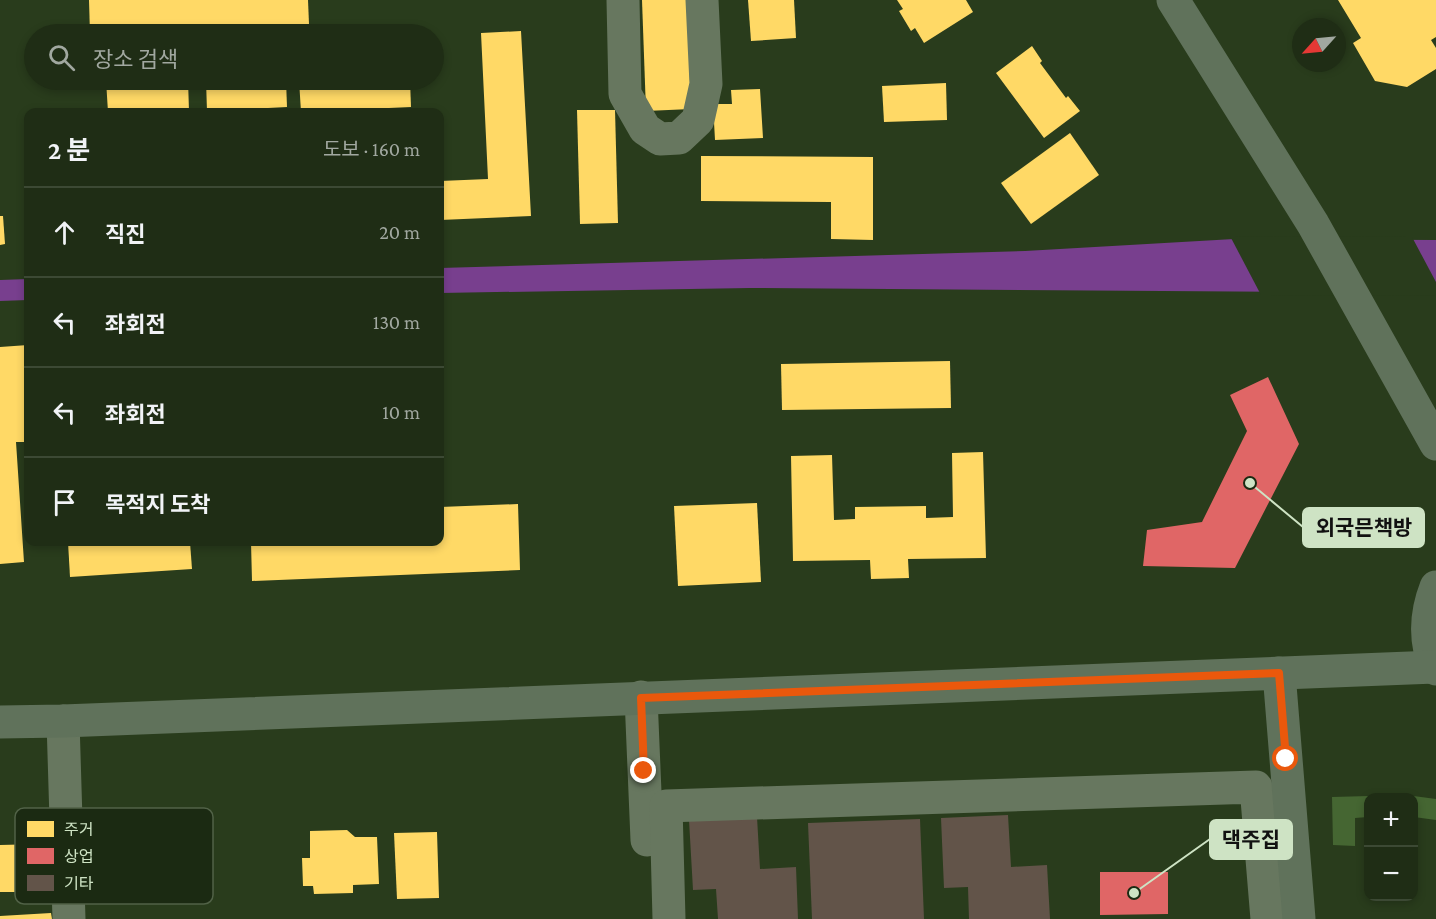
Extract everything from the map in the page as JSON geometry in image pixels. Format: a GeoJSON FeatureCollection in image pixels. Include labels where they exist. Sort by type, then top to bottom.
{"type":"FeatureCollection","features":[{"type":"Feature","properties":{"kind":"street"},"geometry":{"type":"LineString","coordinates":[[622,0],[625,94],[645,129],[660,139],[679,138],[698,120],[706,84],[702,0]]}},
{"type":"Feature","properties":{"kind":"street"},"geometry":{"type":"LineString","coordinates":[[1173,0],[1313,224],[1436,444]]}},
{"type":"Feature","properties":{"kind":"street"},"geometry":{"type":"LineString","coordinates":[[0,722],[63,722],[1435,668],[1427,637],[1429,605],[1436,587]]}},
{"type":"Feature","properties":{"kind":"street"},"geometry":{"type":"LineString","coordinates":[[1279,673],[1299,919]]}},
{"type":"Feature","properties":{"kind":"street"},"geometry":{"type":"LineString","coordinates":[[641,698],[650,919]]}},
{"type":"Feature","properties":{"kind":"street"},"geometry":{"type":"LineString","coordinates":[[63,722],[66,808]]}},
{"type":"Feature","properties":{"kind":"street"},"geometry":{"type":"LineString","coordinates":[[669,919],[666,806],[1256,787],[1267,919]]}},
{"type":"Feature","properties":{"kind":"street"},"geometry":{"type":"LineString","coordinates":[[69,904],[69,919]]}},
{"type":"Feature","properties":{"kind":"green space"},"geometry":{"type":"Polygon","coordinates":[[[1364,796],[1364,817],[1355,818],[1355,846],[1333,845],[1332,797],[1364,796]]]}},
{"type":"Feature","properties":{"kind":"green space"},"geometry":{"type":"Polygon","coordinates":[[[1418,797],[1436,799],[1436,820],[1418,818],[1418,797]]]}},
{"type":"Feature","properties":{"kind":"shaded area"},"geometry":{"type":"Polygon","coordinates":[[[1234,239],[1436,240],[1436,293],[750,288],[444,293],[444,268],[1025,251],[1234,239]]]}},
{"type":"Feature","properties":{"kind":"shaded area"},"geometry":{"type":"Polygon","coordinates":[[[24,279],[24,300],[0,301],[0,280],[24,279]]]}},
{"type":"Feature","properties":{"kind":"pier"},"geometry":{"type":"Polygon","coordinates":[[[1230,236],[1412,237],[1436,282],[1436,296],[1261,295],[1230,236]]]}},
{"type":"Feature","properties":{"kind":"building: 주거"},"geometry":{"type":"Polygon","coordinates":[[[89,0],[308,0],[309,24],[90,24],[89,0]]]}},
{"type":"Feature","properties":{"kind":"building: 주거"},"geometry":{"type":"Polygon","coordinates":[[[642,0],[687,0],[691,109],[646,111],[642,0]]]}},
{"type":"Feature","properties":{"kind":"building: 주거"},"geometry":{"type":"Polygon","coordinates":[[[748,0],[794,0],[796,38],[751,41],[748,0]]]}},
{"type":"Feature","properties":{"kind":"building: 주거"},"geometry":{"type":"Polygon","coordinates":[[[897,0],[966,0],[973,12],[924,43],[915,28],[911,31],[899,11],[903,9],[897,0]]]}},
{"type":"Feature","properties":{"kind":"building: 주거"},"geometry":{"type":"Polygon","coordinates":[[[1338,0],[1436,0],[1436,37],[1431,40],[1436,48],[1436,69],[1407,87],[1375,81],[1353,43],[1361,38],[1338,0]]]}},
{"type":"Feature","properties":{"kind":"building: 주거"},"geometry":{"type":"Polygon","coordinates":[[[521,31],[531,216],[444,220],[444,181],[488,179],[481,33],[521,31]]]}},
{"type":"Feature","properties":{"kind":"building: 주거"},"geometry":{"type":"Polygon","coordinates":[[[1032,46],[1042,61],[1040,63],[1066,98],[1068,96],[1080,111],[1044,138],[996,73],[1032,46]]]}},
{"type":"Feature","properties":{"kind":"building: 주거"},"geometry":{"type":"Polygon","coordinates":[[[946,83],[947,120],[884,122],[882,86],[946,83]]]}},
{"type":"Feature","properties":{"kind":"building: 주거"},"geometry":{"type":"Polygon","coordinates":[[[760,89],[763,138],[715,140],[713,104],[732,104],[731,90],[760,89]]]}},
{"type":"Feature","properties":{"kind":"building: 주거"},"geometry":{"type":"Polygon","coordinates":[[[107,90],[188,90],[189,108],[108,108],[107,90]]]}},
{"type":"Feature","properties":{"kind":"building: 주거"},"geometry":{"type":"Polygon","coordinates":[[[206,90],[286,90],[287,107],[207,108],[206,90]]]}},
{"type":"Feature","properties":{"kind":"building: 주거"},"geometry":{"type":"Polygon","coordinates":[[[300,90],[410,90],[411,107],[301,108],[300,90]]]}},
{"type":"Feature","properties":{"kind":"building: 주거"},"geometry":{"type":"Polygon","coordinates":[[[577,110],[615,110],[618,223],[580,224],[577,110]]]}},
{"type":"Feature","properties":{"kind":"building: 주거"},"geometry":{"type":"Polygon","coordinates":[[[1070,133],[1099,175],[1031,224],[1001,183],[1070,133]]]}},
{"type":"Feature","properties":{"kind":"building: 주거"},"geometry":{"type":"Polygon","coordinates":[[[701,156],[873,157],[873,240],[831,239],[831,202],[701,201],[701,156]]]}},
{"type":"Feature","properties":{"kind":"building: 주거"},"geometry":{"type":"Polygon","coordinates":[[[0,216],[3,216],[5,244],[0,245],[0,216]]]}},
{"type":"Feature","properties":{"kind":"building: 주거"},"geometry":{"type":"Polygon","coordinates":[[[24,345],[24,442],[16,442],[24,562],[0,564],[0,347],[24,345]]]}},
{"type":"Feature","properties":{"kind":"building: 주거"},"geometry":{"type":"Polygon","coordinates":[[[950,361],[951,408],[782,410],[781,364],[950,361]]]}},
{"type":"Feature","properties":{"kind":"building: 주거"},"geometry":{"type":"Polygon","coordinates":[[[983,452],[986,558],[908,559],[909,578],[871,579],[870,560],[793,561],[791,456],[832,455],[834,520],[855,519],[855,507],[926,506],[926,518],[953,517],[952,453],[983,452]]]}},
{"type":"Feature","properties":{"kind":"building: 주거"},"geometry":{"type":"Polygon","coordinates":[[[757,503],[761,582],[678,586],[674,506],[757,503]]]}},
{"type":"Feature","properties":{"kind":"building: 주거"},"geometry":{"type":"Polygon","coordinates":[[[518,504],[520,570],[252,581],[251,546],[444,546],[444,507],[518,504]]]}},
{"type":"Feature","properties":{"kind":"building: 주거"},"geometry":{"type":"Polygon","coordinates":[[[68,546],[190,546],[192,569],[70,577],[68,546]]]}},
{"type":"Feature","properties":{"kind":"building: 주거"},"geometry":{"type":"Polygon","coordinates":[[[347,830],[355,837],[377,837],[379,884],[353,885],[353,893],[314,894],[313,886],[303,886],[302,858],[310,858],[310,831],[347,830]]]}},
{"type":"Feature","properties":{"kind":"building: 주거"},"geometry":{"type":"Polygon","coordinates":[[[437,832],[439,898],[397,899],[394,833],[437,832]]]}},
{"type":"Feature","properties":{"kind":"building: 주거"},"geometry":{"type":"Polygon","coordinates":[[[0,845],[15,845],[15,892],[0,892],[0,845]]]}},
{"type":"Feature","properties":{"kind":"building: 주거"},"geometry":{"type":"Polygon","coordinates":[[[51,913],[52,919],[0,919],[0,916],[51,913]]]}},
{"type":"Feature","properties":{"kind":"building: 상업"},"geometry":{"type":"Polygon","coordinates":[[[1268,377],[1299,444],[1235,568],[1143,566],[1147,530],[1202,522],[1247,431],[1230,395],[1268,377]]]}},
{"type":"Feature","properties":{"kind":"building: 상업"},"geometry":{"type":"Polygon","coordinates":[[[1100,872],[1168,872],[1168,914],[1100,915],[1100,872]]]}},
{"type":"Feature","properties":{"kind":"building: 기타"},"geometry":{"type":"Polygon","coordinates":[[[1008,815],[1011,867],[1047,865],[1050,919],[969,919],[968,887],[944,888],[941,818],[1008,815]]]}},
{"type":"Feature","properties":{"kind":"building: 기타"},"geometry":{"type":"Polygon","coordinates":[[[757,817],[760,869],[796,867],[798,919],[718,919],[716,889],[693,890],[689,820],[757,817]]]}},
{"type":"Feature","properties":{"kind":"building: 기타"},"geometry":{"type":"Polygon","coordinates":[[[920,819],[924,919],[812,919],[808,823],[920,819]]]}},
{"type":"Feature","properties":{"kind":"place","name":"외국믄책방"},"geometry":{"type":"Point","coordinates":[1250,483]}},
{"type":"Feature","properties":{"kind":"place","name":"댁주집"},"geometry":{"type":"Point","coordinates":[1134,893]}},
{"type":"Feature","properties":{"kind":"route"},"geometry":{"type":"LineString","coordinates":[[644,771],[641,698],[1279,673],[1286,759]]}}]}
